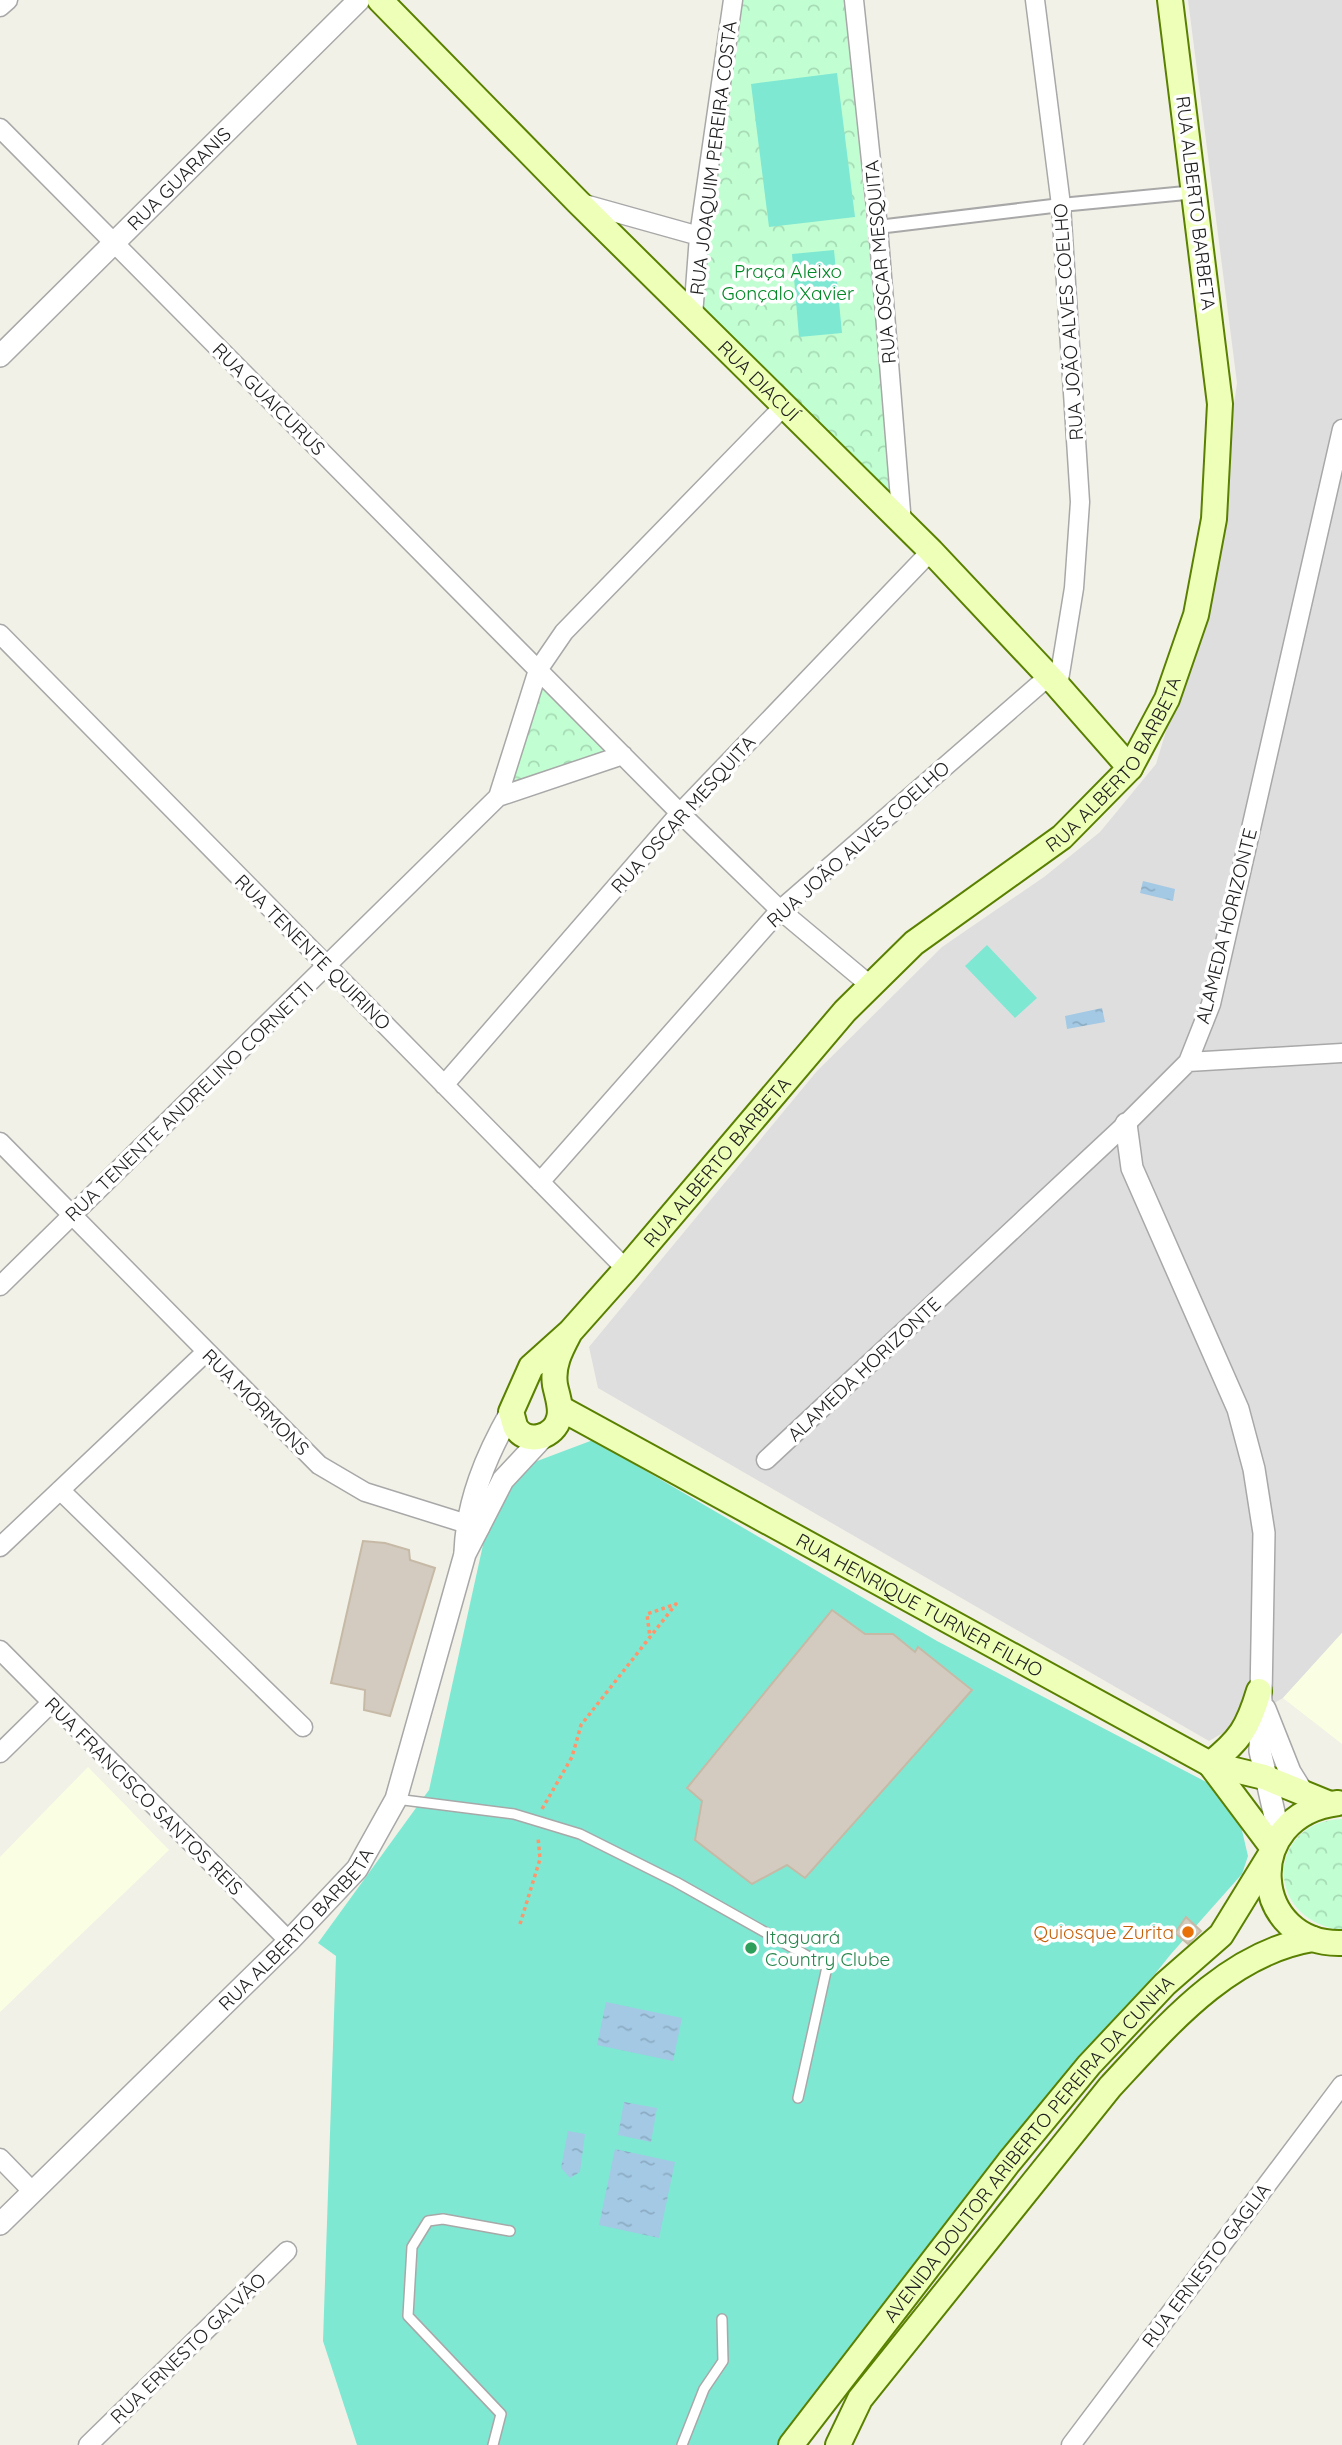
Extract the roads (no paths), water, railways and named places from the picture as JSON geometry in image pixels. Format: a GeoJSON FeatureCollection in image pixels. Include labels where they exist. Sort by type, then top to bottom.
{"type":"FeatureCollection","features":[{"type":"Feature","properties":{"kind":"main road","name":"RUA DIACUÍ"},"geometry":{"type":"LineString","coordinates":[[380,0],[578,202],[931,551],[1130,768]]}},
{"type":"Feature","properties":{"kind":"main road","name":"RUA ALBERTO BARBETA"},"geometry":{"type":"LineString","coordinates":[[570,1332],[845,1012],[914,943],[1062,837],[1130,768],[1167,699],[1196,615],[1214,519],[1220,404],[1196,192],[1170,0]]}},
{"type":"Feature","properties":{"kind":"main road"},"geometry":{"type":"LineString","coordinates":[[570,1332],[531,1367],[514,1405],[517,1429],[527,1437],[593,1439],[628,1447]]}},
{"type":"Feature","properties":{"kind":"main road"},"geometry":{"type":"LineString","coordinates":[[544,1436],[555,1429],[560,1407],[554,1381],[557,1357],[570,1332]]}},
{"type":"Feature","properties":{"kind":"main road"},"geometry":{"type":"LineString","coordinates":[[514,1405],[531,1389],[547,1391],[560,1407],[628,1447]]}},
{"type":"Feature","properties":{"kind":"main road","name":"RUA HENRIQUE TURNER FILHO"},"geometry":{"type":"LineString","coordinates":[[628,1447],[1210,1764],[1264,1777],[1336,1803]]}},
{"type":"Feature","properties":{"kind":"main road"},"geometry":{"type":"LineString","coordinates":[[1210,1764],[1234,1745],[1250,1723],[1259,1691]]}},
{"type":"Feature","properties":{"kind":"main road","name":"RUA HENRIQUE TURNER FILHO"},"geometry":{"type":"LineString","coordinates":[[1210,1764],[1274,1846]]}},
{"type":"Feature","properties":{"kind":"main road"},"geometry":{"type":"LineString","coordinates":[[1336,1803],[1312,1808],[1274,1846],[1268,1885],[1278,1911],[1291,1926],[1313,1940],[1341,1944]]}},
{"type":"Feature","properties":{"kind":"main road","name":"AVENIDA DOUTOR ARIBERTO PEREIRA DA CUNHA"},"geometry":{"type":"LineString","coordinates":[[791,2445],[1009,2162],[1089,2065],[1165,1984],[1221,1935],[1274,1846]]}},
{"type":"Feature","properties":{"kind":"main road","name":"AVENIDA DOUTOR ARIBERTO PEREIRA DA CUNHA"},"geometry":{"type":"LineString","coordinates":[[838,2445],[860,2399],[1110,2087],[1147,2047],[1241,1964],[1285,1944],[1313,1940]]}},
{"type":"Feature","properties":{"kind":"street"},"geometry":{"type":"LineString","coordinates":[[0,7],[8,0]]}},
{"type":"Feature","properties":{"kind":"street","name":"RUA GUARANIS"},"geometry":{"type":"LineString","coordinates":[[0,356],[359,0]]}},
{"type":"Feature","properties":{"kind":"street","name":"RUA JOAQUIM PEREIRA COSTA"},"geometry":{"type":"LineString","coordinates":[[693,316],[699,236],[733,0]]}},
{"type":"Feature","properties":{"kind":"street","name":"RUA OSCAR MESQUITA"},"geometry":{"type":"LineString","coordinates":[[854,0],[878,227],[902,524]]}},
{"type":"Feature","properties":{"kind":"street","name":"RUA JOÃO ALVES COELHO"},"geometry":{"type":"LineString","coordinates":[[540,1182],[780,910],[1053,681],[1074,588],[1080,502],[1061,205],[1035,0]]}},
{"type":"Feature","properties":{"kind":"street","name":"RUA GUAICURUS"},"geometry":{"type":"LineString","coordinates":[[0,128],[680,813],[780,910],[871,986]]}},
{"type":"Feature","properties":{"kind":"street"},"geometry":{"type":"LineString","coordinates":[[878,227],[1196,192]]}},
{"type":"Feature","properties":{"kind":"street"},"geometry":{"type":"LineString","coordinates":[[578,202],[699,236]]}},
{"type":"Feature","properties":{"kind":"street"},"geometry":{"type":"LineString","coordinates":[[498,797],[538,670],[564,632],[783,407]]}},
{"type":"Feature","properties":{"kind":"street","name":"ALAMEDA HORIZONTE"},"geometry":{"type":"LineString","coordinates":[[766,1460],[1126,1124],[1188,1062],[1211,1004],[1342,429]]}},
{"type":"Feature","properties":{"kind":"street","name":"RUA OSCAR MESQUITA"},"geometry":{"type":"LineString","coordinates":[[444,1084],[680,813],[931,551]]}},
{"type":"Feature","properties":{"kind":"street","name":"RUA TENENTE QUIRINO"},"geometry":{"type":"LineString","coordinates":[[0,634],[626,1269]]}},
{"type":"Feature","properties":{"kind":"street"},"geometry":{"type":"LineString","coordinates":[[498,797],[623,755]]}},
{"type":"Feature","properties":{"kind":"street","name":"RUA TENENTE ANDRELINO CORNETTI"},"geometry":{"type":"LineString","coordinates":[[0,1286],[498,797]]}},
{"type":"Feature","properties":{"kind":"street"},"geometry":{"type":"LineString","coordinates":[[1188,1062],[1342,1053]]}},
{"type":"Feature","properties":{"kind":"street"},"geometry":{"type":"LineString","coordinates":[[1126,1124],[1132,1168],[1238,1409],[1254,1469],[1264,1533],[1259,1691],[1264,1777],[1274,1846]]}},
{"type":"Feature","properties":{"kind":"street","name":"RUA MÓRMONS"},"geometry":{"type":"LineString","coordinates":[[0,1142],[320,1465],[365,1493],[473,1526]]}},
{"type":"Feature","properties":{"kind":"street"},"geometry":{"type":"LineString","coordinates":[[0,1547],[206,1352]]}},
{"type":"Feature","properties":{"kind":"street"},"geometry":{"type":"LineString","coordinates":[[473,1526],[479,1478],[514,1405]]}},
{"type":"Feature","properties":{"kind":"street"},"geometry":{"type":"LineString","coordinates":[[473,1526],[503,1479],[544,1436]]}},
{"type":"Feature","properties":{"kind":"street"},"geometry":{"type":"LineString","coordinates":[[60,1490],[303,1727]]}},
{"type":"Feature","properties":{"kind":"street","name":"RUA ALBERTO BARBETA"},"geometry":{"type":"LineString","coordinates":[[0,2224],[289,1941],[356,1869],[396,1799],[473,1526]]}},
{"type":"Feature","properties":{"kind":"street","name":"RUA FRANCISCO SANTOS REIS"},"geometry":{"type":"LineString","coordinates":[[0,1650],[289,1941]]}},
{"type":"Feature","properties":{"kind":"street"},"geometry":{"type":"LineString","coordinates":[[1259,1691],[1290,1772],[1303,1793]]}},
{"type":"Feature","properties":{"kind":"street"},"geometry":{"type":"LineString","coordinates":[[0,1754],[52,1702]]}},
{"type":"Feature","properties":{"kind":"street","name":"RUA ERNESTO GAGLIA"},"geometry":{"type":"LineString","coordinates":[[1071,2445],[1342,2085]]}},
{"type":"Feature","properties":{"kind":"street"},"geometry":{"type":"LineString","coordinates":[[0,2158],[33,2193]]}},
{"type":"Feature","properties":{"kind":"street","name":"RUA ERNESTO GALVÃO"},"geometry":{"type":"LineString","coordinates":[[88,2445],[287,2251]]}},
{"type":"Feature","properties":{"kind":"lane"},"geometry":{"type":"LineString","coordinates":[[396,1799],[514,1814],[580,1834],[664,1876],[827,1967],[798,2098]]}},
{"type":"Feature","properties":{"kind":"lane"},"geometry":{"type":"LineString","coordinates":[[493,2445],[501,2414],[408,2316],[412,2247],[428,2221],[510,2231]]}},
{"type":"Feature","properties":{"kind":"lane"},"geometry":{"type":"LineString","coordinates":[[682,2445],[704,2389],[723,2361],[722,2319]]}},
{"type":"Feature","properties":{"kind":"water"},"geometry":{"type":"Polygon","coordinates":[[[1143,881],[1175,889],[1173,901],[1140,893],[1143,881]]]}},
{"type":"Feature","properties":{"kind":"water"},"geometry":{"type":"Polygon","coordinates":[[[1102,1008],[1105,1022],[1067,1029],[1065,1016],[1102,1008]]]}},
{"type":"Feature","properties":{"kind":"water"},"geometry":{"type":"Polygon","coordinates":[[[606,2002],[682,2018],[673,2061],[597,2045],[606,2002]]]}},
{"type":"Feature","properties":{"kind":"water"},"geometry":{"type":"Polygon","coordinates":[[[624,2102],[657,2108],[651,2142],[618,2135],[624,2102]]]}},
{"type":"Feature","properties":{"kind":"water"},"geometry":{"type":"Polygon","coordinates":[[[568,2131],[585,2134],[580,2172],[570,2178],[561,2168],[568,2131]]]}},
{"type":"Feature","properties":{"kind":"water"},"geometry":{"type":"Polygon","coordinates":[[[615,2149],[675,2162],[659,2238],[599,2225],[615,2149]]]}},
{"type":"Feature","properties":{"kind":"place","name":"Quiosque Zurita"},"geometry":{"type":"Point","coordinates":[1188,1932]}},
{"type":"Feature","properties":{"kind":"place","name":"Itaguará Country Clube"},"geometry":{"type":"Point","coordinates":[751,1948]}},
{"type":"Feature","properties":{"kind":"park label","name":"Praça Aleixo Gonçalo Xavier"},"geometry":{"type":"Point","coordinates":[788,282]}}]}
